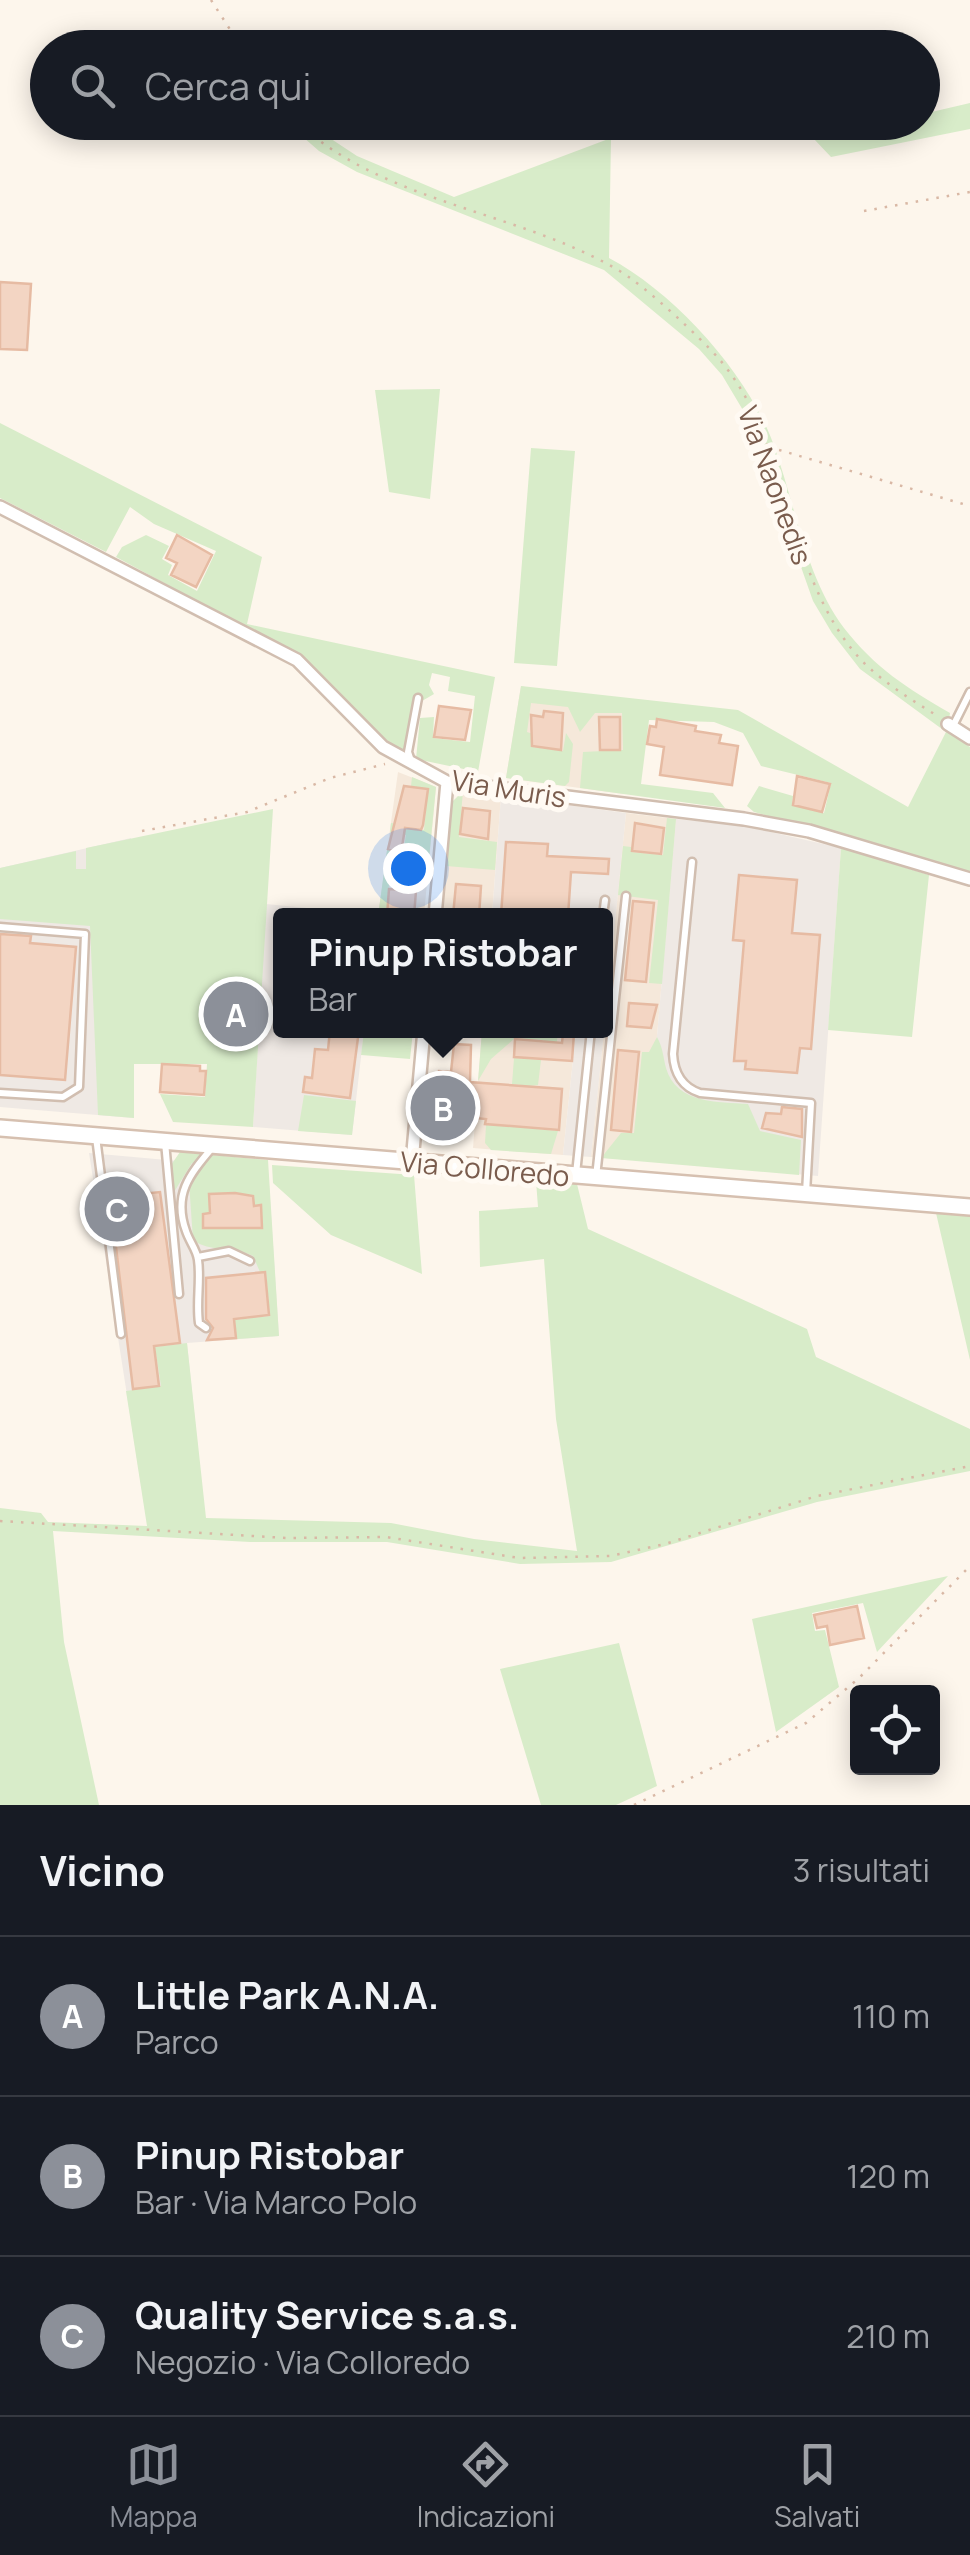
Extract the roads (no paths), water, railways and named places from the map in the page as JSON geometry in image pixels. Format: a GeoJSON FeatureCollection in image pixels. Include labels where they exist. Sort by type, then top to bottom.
{"type":"FeatureCollection","features":[{"type":"Feature","properties":{"kind":"main road","name":"Via Colloredo"},"geometry":{"type":"LineString","coordinates":[[0,1128],[970,1208]]}},
{"type":"Feature","properties":{"kind":"street","name":"Via Muris"},"geometry":{"type":"LineString","coordinates":[[0,506],[298,660],[384,747],[447,782],[744,818],[809,832],[970,879]]}},
{"type":"Feature","properties":{"kind":"street"},"geometry":{"type":"LineString","coordinates":[[951,725],[970,738]]}},
{"type":"Feature","properties":{"kind":"street"},"geometry":{"type":"LineString","coordinates":[[436,908],[447,782]]}},
{"type":"Feature","properties":{"kind":"street"},"geometry":{"type":"LineString","coordinates":[[412,1162],[423,1038]]}},
{"type":"Feature","properties":{"kind":"lane"},"geometry":{"type":"LineString","coordinates":[[951,725],[970,692]]}},
{"type":"Feature","properties":{"kind":"lane"},"geometry":{"type":"LineString","coordinates":[[412,763],[408,752],[418,698]]}},
{"type":"Feature","properties":{"kind":"lane"},"geometry":{"type":"LineString","coordinates":[[692,862],[672,1054],[675,1069],[682,1081],[700,1093],[811,1103],[806,1194]]}},
{"type":"Feature","properties":{"kind":"lane"},"geometry":{"type":"LineString","coordinates":[[613,1018],[626,896]]}},
{"type":"Feature","properties":{"kind":"lane"},"geometry":{"type":"LineString","coordinates":[[604,900],[604,908]]}},
{"type":"Feature","properties":{"kind":"lane"},"geometry":{"type":"LineString","coordinates":[[0,927],[85,934],[79,1087],[63,1097],[0,1093]]}},
{"type":"Feature","properties":{"kind":"lane"},"geometry":{"type":"LineString","coordinates":[[576,1175],[590,1038]]}},
{"type":"Feature","properties":{"kind":"lane"},"geometry":{"type":"LineString","coordinates":[[596,1177],[611,1038]]}},
{"type":"Feature","properties":{"kind":"lane"},"geometry":{"type":"LineString","coordinates":[[96,1136],[121,1334]]}},
{"type":"Feature","properties":{"kind":"lane"},"geometry":{"type":"LineString","coordinates":[[165,1142],[179,1294]]}},
{"type":"Feature","properties":{"kind":"lane"},"geometry":{"type":"LineString","coordinates":[[206,1328],[200,1322],[196,1296],[198,1256],[185,1230],[183,1186],[213,1146]]}},
{"type":"Feature","properties":{"kind":"lane"},"geometry":{"type":"LineString","coordinates":[[198,1256],[229,1251],[250,1262]]}},
{"type":"Feature","properties":{"kind":"place","name":"Little Park A.N.A."},"geometry":{"type":"Point","coordinates":[236,1014]}},
{"type":"Feature","properties":{"kind":"place","name":"Pinup Ristobar"},"geometry":{"type":"Point","coordinates":[443,1108]}},
{"type":"Feature","properties":{"kind":"place","name":"Quality Service s.a.s."},"geometry":{"type":"Point","coordinates":[117,1209]}}]}
